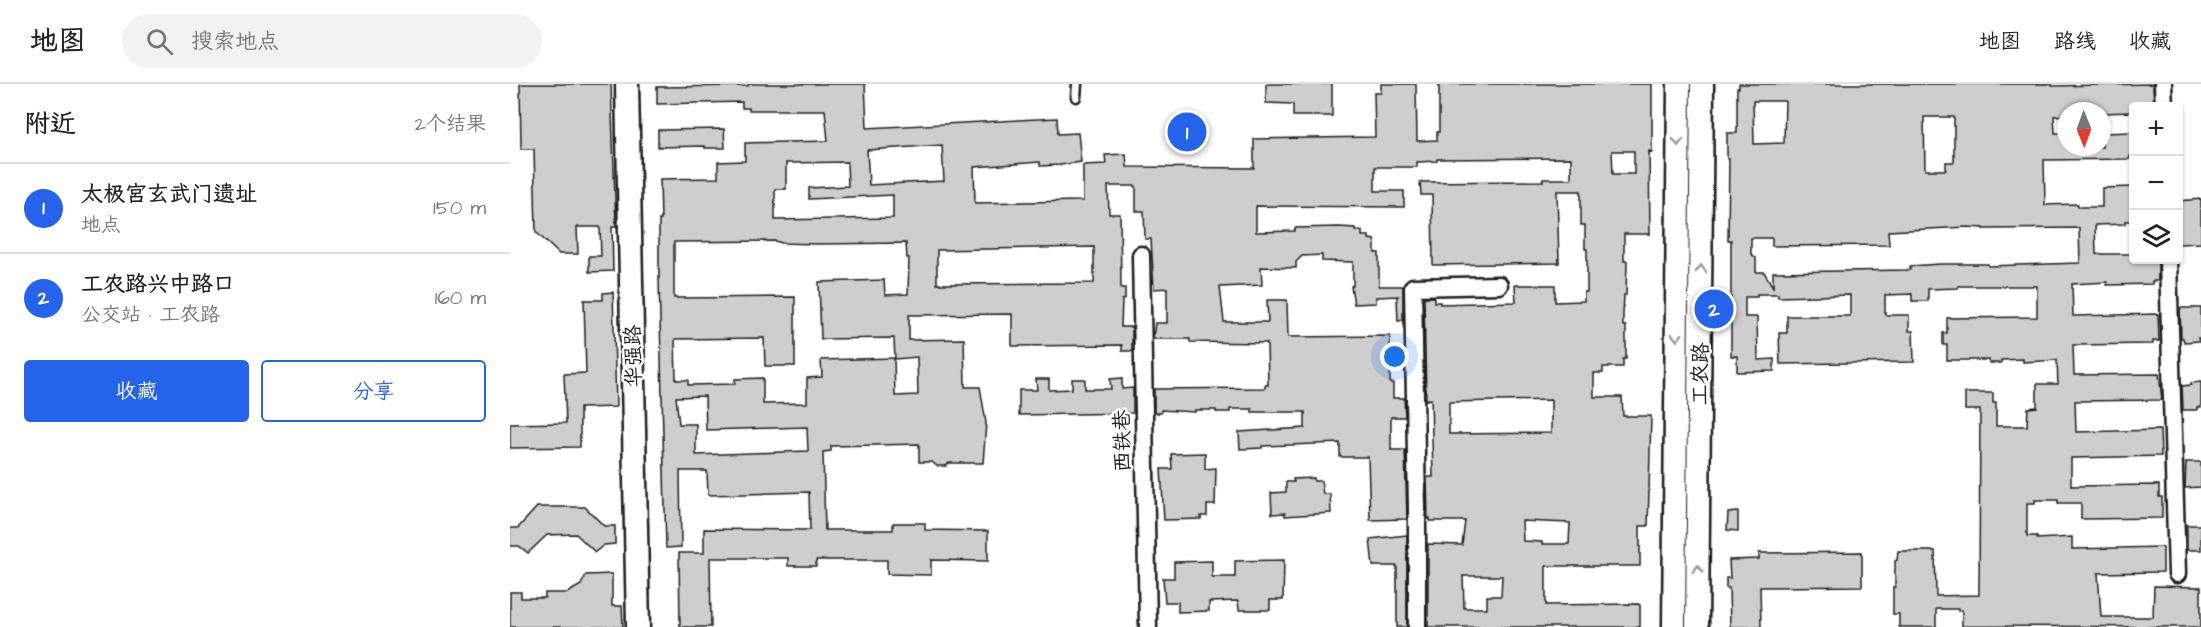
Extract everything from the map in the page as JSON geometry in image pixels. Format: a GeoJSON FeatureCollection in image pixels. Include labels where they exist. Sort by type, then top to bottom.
{"type":"FeatureCollection","features":[{"type":"Feature","properties":{"kind":"main road","name":"华强路"},"geometry":{"type":"LineString","coordinates":[[627,84],[638,627]]}},
{"type":"Feature","properties":{"kind":"main road","name":"华强路"},"geometry":{"type":"LineString","coordinates":[[641,84],[652,627]]}},
{"type":"Feature","properties":{"kind":"main road","name":"工农路"},"geometry":{"type":"LineString","coordinates":[[1674,627],[1679,84]]}},
{"type":"Feature","properties":{"kind":"main road","name":"工农路"},"geometry":{"type":"LineString","coordinates":[[1697,627],[1702,84]]}},
{"type":"Feature","properties":{"kind":"street"},"geometry":{"type":"LineString","coordinates":[[2163,84],[2164,102]]}},
{"type":"Feature","properties":{"kind":"street","name":"西铁巷"},"geometry":{"type":"LineString","coordinates":[[1141,255],[1148,627]]}},
{"type":"Feature","properties":{"kind":"street"},"geometry":{"type":"LineString","coordinates":[[2168,264],[2177,574]]}},
{"type":"Feature","properties":{"kind":"street"},"geometry":{"type":"LineString","coordinates":[[1417,627],[1418,510],[1413,287],[1499,285]]}},
{"type":"Feature","properties":{"kind":"lane"},"geometry":{"type":"LineString","coordinates":[[1077,84],[1077,97]]}},
{"type":"Feature","properties":{"kind":"building"},"geometry":{"type":"Polygon","coordinates":[[[520,84],[611,84],[616,227],[612,227],[613,271],[589,272],[589,256],[601,256],[600,227],[577,227],[578,254],[559,254],[536,232],[534,149],[521,149],[520,84]]]}},
{"type":"Feature","properties":{"kind":"building"},"geometry":{"type":"Polygon","coordinates":[[[748,84],[865,84],[867,128],[1057,118],[1058,134],[1078,133],[1081,162],[1040,166],[1040,162],[974,167],[975,203],[1083,201],[1083,165],[1106,164],[1105,155],[1126,154],[1127,167],[1254,168],[1254,139],[1375,137],[1374,93],[1381,93],[1381,84],[1416,84],[1417,141],[1437,140],[1439,84],[1652,84],[1652,152],[1649,151],[1650,234],[1624,234],[1624,261],[1627,261],[1623,314],[1623,326],[1626,326],[1626,359],[1623,359],[1623,367],[1603,367],[1603,373],[1594,373],[1594,397],[1622,397],[1623,416],[1651,416],[1648,526],[1640,526],[1640,566],[1546,566],[1546,605],[1638,604],[1640,605],[1640,627],[1428,627],[1428,544],[1462,545],[1465,521],[1430,521],[1430,518],[1428,519],[1427,477],[1433,477],[1431,399],[1426,400],[1424,297],[1434,297],[1434,302],[1440,302],[1440,304],[1516,302],[1515,285],[1555,285],[1555,302],[1584,301],[1584,292],[1587,292],[1587,249],[1585,249],[1585,225],[1581,225],[1581,191],[1557,191],[1559,263],[1433,265],[1432,195],[1421,195],[1420,182],[1571,179],[1571,158],[1437,159],[1437,161],[1417,162],[1417,167],[1375,167],[1375,191],[1404,191],[1404,207],[1256,206],[1256,232],[1339,227],[1362,231],[1362,236],[1369,236],[1369,239],[1375,240],[1375,253],[1379,253],[1379,286],[1403,286],[1403,320],[1398,321],[1398,296],[1376,297],[1376,303],[1354,304],[1351,286],[1353,286],[1353,262],[1322,261],[1322,255],[1302,256],[1296,262],[1296,268],[1261,267],[1262,285],[1220,287],[1224,322],[1268,322],[1267,300],[1287,300],[1288,337],[1390,336],[1390,383],[1393,383],[1393,398],[1404,398],[1405,417],[1391,417],[1391,450],[1405,450],[1407,519],[1370,520],[1368,457],[1340,457],[1340,443],[1240,449],[1239,432],[1305,428],[1305,412],[1252,412],[1252,409],[1230,409],[1230,412],[1161,410],[1161,413],[1154,413],[1154,389],[1265,388],[1265,385],[1268,385],[1267,343],[1153,339],[1155,323],[1167,323],[1167,288],[1154,289],[1151,239],[1145,239],[1144,211],[1136,211],[1136,186],[1108,186],[1109,214],[1120,214],[1121,288],[1125,288],[1121,327],[1132,327],[1132,351],[1122,351],[1122,345],[1012,346],[1012,314],[909,315],[909,340],[964,339],[965,387],[980,387],[986,423],[983,463],[949,463],[946,466],[937,466],[932,462],[919,462],[919,444],[831,446],[831,451],[823,452],[825,530],[893,530],[893,523],[925,523],[925,530],[988,531],[988,561],[931,560],[931,575],[887,574],[887,560],[816,560],[816,566],[788,566],[788,558],[710,558],[711,627],[680,627],[679,553],[704,553],[704,529],[810,530],[809,492],[708,495],[707,471],[680,471],[681,547],[666,548],[659,281],[660,179],[718,178],[718,162],[745,161],[745,143],[828,141],[825,110],[749,110],[749,108],[742,108],[742,102],[657,104],[657,87],[748,86],[748,84]],[[942,145],[867,150],[869,185],[944,181],[942,145]],[[1612,151],[1613,174],[1634,174],[1634,151],[1612,151]],[[847,162],[786,163],[786,189],[775,189],[775,220],[893,218],[893,195],[809,199],[809,188],[848,186],[847,162]],[[674,242],[674,298],[795,297],[795,366],[765,366],[764,338],[675,339],[676,380],[688,380],[688,385],[735,384],[735,379],[763,378],[763,404],[807,403],[807,378],[822,377],[821,360],[894,358],[895,396],[918,395],[917,357],[895,359],[894,338],[821,339],[819,282],[884,280],[885,295],[908,294],[909,258],[907,258],[906,243],[674,242]],[[1094,247],[937,250],[937,284],[1094,283],[1094,247]],[[705,396],[676,397],[679,424],[696,424],[696,455],[808,451],[807,427],[706,430],[705,396]],[[1551,400],[1449,402],[1449,434],[1551,433],[1551,400]],[[1522,521],[1523,541],[1542,542],[1542,544],[1569,544],[1570,523],[1522,521]],[[1463,576],[1464,608],[1487,608],[1487,596],[1501,596],[1502,576],[1463,576]]]}},
{"type":"Feature","properties":{"kind":"building"},"geometry":{"type":"Polygon","coordinates":[[[1266,84],[1332,84],[1332,116],[1293,116],[1293,104],[1266,103],[1266,84]]]}},
{"type":"Feature","properties":{"kind":"building"},"geometry":{"type":"Polygon","coordinates":[[[1739,84],[2052,84],[2052,86],[2153,84],[2154,102],[2129,102],[2129,112],[2111,113],[2111,102],[2057,102],[2057,116],[2054,116],[2057,156],[2111,156],[2111,133],[2129,132],[2129,159],[2044,160],[2045,205],[2078,204],[2078,207],[2102,207],[2102,188],[2129,187],[2129,221],[2125,221],[2125,224],[2095,225],[2096,254],[2129,254],[2129,264],[2158,264],[2158,281],[2152,281],[2152,284],[2107,285],[2107,282],[2072,284],[2073,316],[2158,314],[2159,341],[2153,341],[2153,344],[2073,345],[2074,375],[2159,374],[2162,400],[2075,401],[2076,432],[2160,430],[2161,456],[2071,458],[2071,486],[2159,485],[2159,497],[2162,497],[2162,518],[2081,519],[2081,503],[2035,500],[2035,503],[2027,503],[2027,536],[2037,536],[2037,539],[2072,537],[2072,549],[2163,547],[2163,572],[2098,573],[2101,617],[2153,617],[2154,586],[2201,587],[2201,627],[1962,626],[1962,610],[1936,609],[1936,627],[1899,627],[1899,614],[1893,614],[1895,561],[1898,551],[1935,551],[1936,596],[1979,595],[1980,410],[1965,410],[1965,393],[1993,393],[1993,403],[1996,403],[1996,426],[2027,426],[2028,408],[2037,407],[2037,384],[2058,384],[2057,360],[2023,362],[2023,359],[1989,363],[1989,360],[1947,360],[1947,345],[1943,345],[1943,333],[1947,333],[1947,318],[2037,317],[2037,286],[1958,286],[1958,288],[1928,289],[1928,301],[1912,301],[1912,294],[1885,295],[1885,315],[1909,315],[1909,331],[1913,331],[1914,362],[1780,364],[1779,333],[1787,333],[1787,316],[1850,316],[1850,295],[1778,297],[1778,294],[1757,294],[1757,297],[1745,297],[1745,317],[1757,317],[1758,360],[1774,359],[1774,371],[1737,372],[1737,356],[1731,356],[1731,240],[1728,240],[1727,133],[1737,133],[1737,88],[1739,84]],[[1753,101],[1754,144],[1784,143],[1785,101],[1753,101]],[[1924,117],[1925,170],[1946,170],[1946,162],[1954,162],[1954,117],[1924,117]],[[1968,227],[1888,231],[1889,245],[1772,246],[1772,238],[1751,238],[1751,254],[1756,258],[1756,272],[1764,272],[1773,287],[1773,272],[1910,270],[1910,266],[1941,264],[1988,264],[1988,266],[2080,263],[2079,228],[1984,229],[1968,227]]]}},
{"type":"Feature","properties":{"kind":"building"},"geometry":{"type":"Polygon","coordinates":[[[724,129],[725,148],[658,147],[658,130],[724,129]]]}},
{"type":"Feature","properties":{"kind":"building"},"geometry":{"type":"Polygon","coordinates":[[[2201,199],[2201,243],[2183,244],[2183,201],[2201,199]]]}},
{"type":"Feature","properties":{"kind":"building"},"geometry":{"type":"Polygon","coordinates":[[[613,292],[616,407],[580,408],[580,447],[510,448],[510,424],[566,423],[564,374],[586,373],[584,300],[603,300],[603,293],[613,292]]]}},
{"type":"Feature","properties":{"kind":"building"},"geometry":{"type":"Polygon","coordinates":[[[2180,308],[2201,308],[2201,338],[2198,338],[2199,341],[2184,342],[2181,338],[2180,308]]]}},
{"type":"Feature","properties":{"kind":"building"},"geometry":{"type":"Polygon","coordinates":[[[1122,378],[1122,389],[1133,388],[1133,413],[1019,415],[1019,390],[1037,390],[1036,379],[1049,379],[1049,390],[1072,389],[1072,379],[1085,379],[1085,389],[1111,389],[1110,379],[1122,378]]]}},
{"type":"Feature","properties":{"kind":"building"},"geometry":{"type":"Polygon","coordinates":[[[2201,382],[2201,407],[2197,407],[2197,410],[2183,410],[2182,386],[2201,382]]]}},
{"type":"Feature","properties":{"kind":"building"},"geometry":{"type":"Polygon","coordinates":[[[1205,453],[1205,469],[1216,468],[1215,505],[1207,505],[1207,516],[1201,516],[1201,519],[1164,520],[1161,469],[1172,469],[1171,454],[1205,453]]]}},
{"type":"Feature","properties":{"kind":"building"},"geometry":{"type":"Polygon","coordinates":[[[2186,462],[2201,462],[2201,487],[2185,488],[2186,462]]]}},
{"type":"Feature","properties":{"kind":"building"},"geometry":{"type":"Polygon","coordinates":[[[1314,478],[1314,481],[1321,481],[1323,494],[1330,494],[1331,513],[1285,516],[1285,513],[1272,514],[1271,493],[1286,492],[1286,482],[1294,482],[1293,479],[1314,478]]]}},
{"type":"Feature","properties":{"kind":"building"},"geometry":{"type":"Polygon","coordinates":[[[537,507],[585,507],[604,526],[615,526],[615,544],[604,545],[595,552],[576,534],[547,535],[528,553],[519,546],[510,546],[510,528],[518,528],[537,507]]]}},
{"type":"Feature","properties":{"kind":"building"},"geometry":{"type":"Polygon","coordinates":[[[1738,512],[1738,531],[1727,530],[1728,513],[1738,512]]]}},
{"type":"Feature","properties":{"kind":"building"},"geometry":{"type":"Polygon","coordinates":[[[2187,525],[2201,525],[2201,550],[2187,550],[2187,525]]]}},
{"type":"Feature","properties":{"kind":"building"},"geometry":{"type":"Polygon","coordinates":[[[1407,535],[1407,627],[1397,627],[1397,566],[1373,566],[1370,539],[1407,535]]]}},
{"type":"Feature","properties":{"kind":"building"},"geometry":{"type":"Polygon","coordinates":[[[1862,552],[1862,586],[1760,587],[1761,627],[1730,627],[1729,588],[1726,588],[1726,578],[1730,578],[1729,560],[1759,559],[1759,553],[1862,552]]]}},
{"type":"Feature","properties":{"kind":"building"},"geometry":{"type":"Polygon","coordinates":[[[1284,560],[1283,600],[1270,600],[1270,610],[1239,610],[1238,601],[1209,602],[1209,611],[1178,612],[1178,602],[1165,602],[1163,578],[1174,578],[1174,562],[1212,561],[1212,577],[1235,577],[1235,561],[1284,560]]]}},
{"type":"Feature","properties":{"kind":"building"},"geometry":{"type":"Polygon","coordinates":[[[612,574],[612,606],[622,606],[623,627],[510,627],[510,592],[521,592],[521,598],[545,598],[545,593],[567,593],[581,585],[586,575],[612,574]]]}},
{"type":"Feature","properties":{"kind":"place","name":"太极宫玄武门遗址"},"geometry":{"type":"Point","coordinates":[1187,132]}},
{"type":"Feature","properties":{"kind":"place","name":"工农路兴中路口"},"geometry":{"type":"Point","coordinates":[1714,309]}}]}
